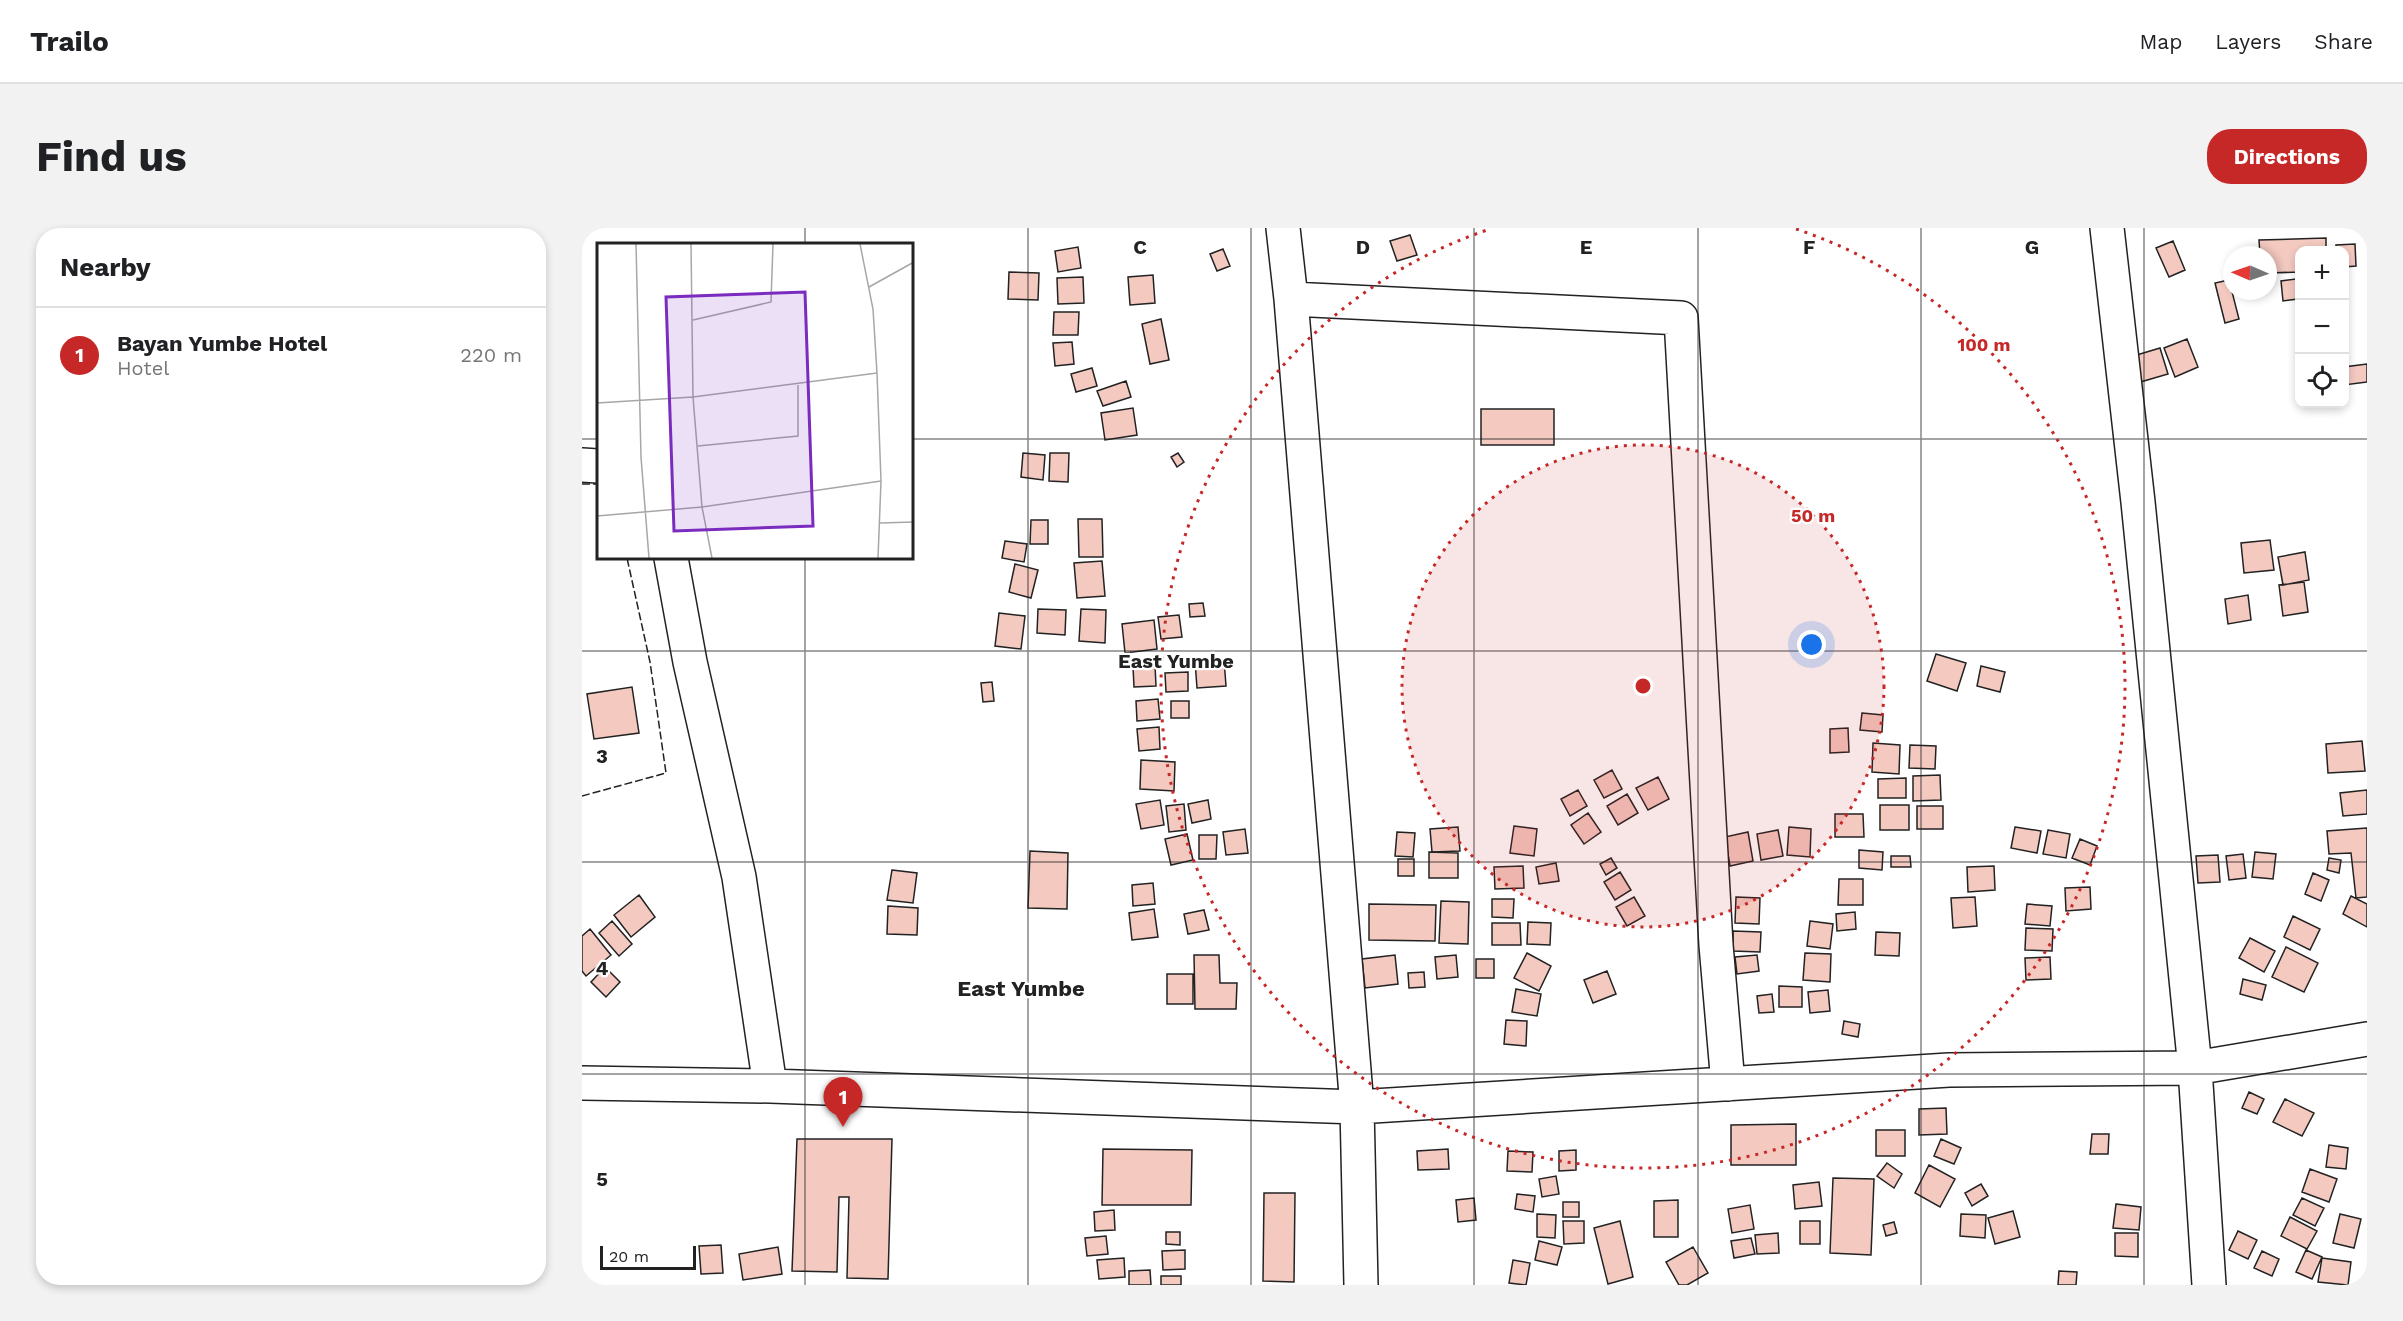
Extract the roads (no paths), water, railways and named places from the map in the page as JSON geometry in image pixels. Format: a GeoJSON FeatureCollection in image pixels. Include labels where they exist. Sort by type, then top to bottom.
{"type":"FeatureCollection","features":[{"type":"Feature","properties":{"kind":"street"},"geometry":{"type":"LineString","coordinates":[[1283,228],[1291,299],[1357,1107],[1361,1285]]}},
{"type":"Feature","properties":{"kind":"street"},"geometry":{"type":"LineString","coordinates":[[2107,228],[2138,502],[2195,1068],[2209,1285]]}},
{"type":"Feature","properties":{"kind":"street"},"geometry":{"type":"LineString","coordinates":[[1291,299],[1681,318],[1716,945],[1728,1084]]}},
{"type":"Feature","properties":{"kind":"street"},"geometry":{"type":"LineString","coordinates":[[582,465],[597,466]]}},
{"type":"Feature","properties":{"kind":"street"},"geometry":{"type":"LineString","coordinates":[[671,560],[690,662],[739,877],[770,1086]]}},
{"type":"Feature","properties":{"kind":"street"},"geometry":{"type":"LineString","coordinates":[[582,1083],[770,1086],[1357,1107],[1949,1071],[2195,1068],[2367,1039]]}},
{"type":"Feature","properties":{"kind":"place","name":"Bayan Yumbe Hotel"},"geometry":{"type":"Point","coordinates":[843,1127]}},
{"type":"Feature","properties":{"kind":"district","name":"East Yumbe"},"geometry":{"type":"Point","coordinates":[1176,661]}},
{"type":"Feature","properties":{"kind":"district","name":"East Yumbe"},"geometry":{"type":"Point","coordinates":[1021,988]}}]}
